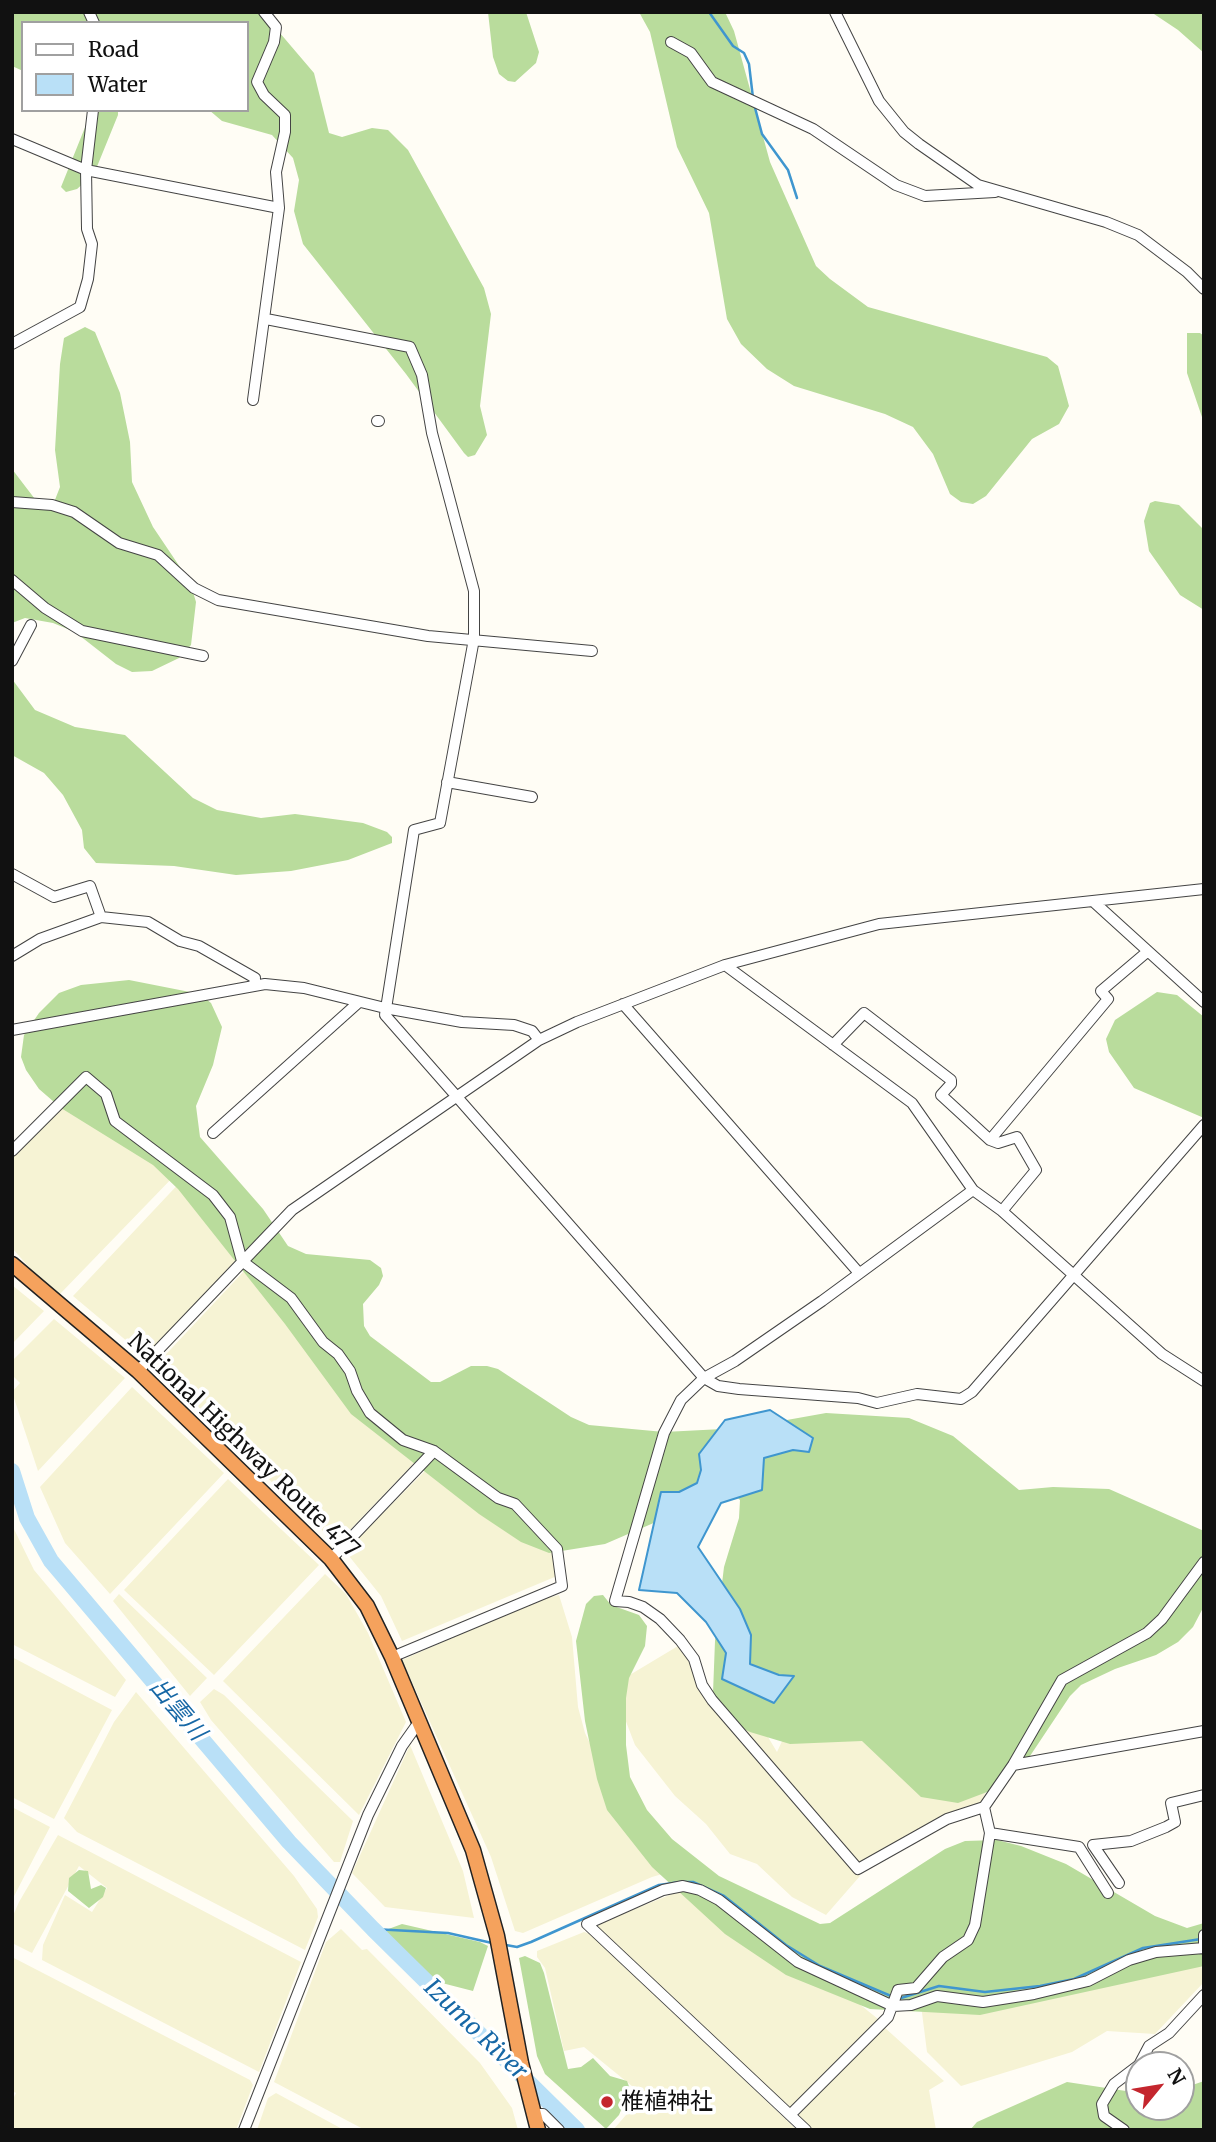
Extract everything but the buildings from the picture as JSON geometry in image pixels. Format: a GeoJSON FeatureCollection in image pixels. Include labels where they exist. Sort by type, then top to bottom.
{"type":"FeatureCollection","features":[{"type":"Feature","properties":{"kind":"highway","name":"National Highway Route 477"},"geometry":{"type":"LineString","coordinates":[[12,1264],[138,1371],[331,1559],[367,1606],[392,1657],[473,1850],[497,1936],[518,2047],[538,2130]]}},
{"type":"Feature","properties":{"kind":"street"},"geometry":{"type":"LineString","coordinates":[[253,400],[279,208],[276,172],[285,132],[285,115],[264,95],[257,82],[274,42],[276,27],[264,12]]}},
{"type":"Feature","properties":{"kind":"street"},"geometry":{"type":"LineString","coordinates":[[835,12],[879,101],[904,132],[978,185],[1106,222],[1138,235],[1188,272],[1204,289]]}},
{"type":"Feature","properties":{"kind":"street"},"geometry":{"type":"LineString","coordinates":[[671,42],[691,53],[712,82],[813,128],[896,185],[925,196],[999,192]]}},
{"type":"Feature","properties":{"kind":"street"},"geometry":{"type":"LineString","coordinates":[[12,344],[80,307],[88,279],[92,244],[87,229],[86,170],[93,112]]}},
{"type":"Feature","properties":{"kind":"street"},"geometry":{"type":"LineString","coordinates":[[12,139],[86,170],[279,208]]}},
{"type":"Feature","properties":{"kind":"street"},"geometry":{"type":"LineString","coordinates":[[266,319],[410,347],[422,375],[432,433],[474,591],[474,639],[440,823],[414,830],[385,1015],[704,1378],[718,1386],[859,1398],[877,1403],[917,1394],[961,1399],[972,1392],[1204,1125]]}},
{"type":"Feature","properties":{"kind":"street"},"geometry":{"type":"LineString","coordinates":[[12,502],[52,505],[74,512],[120,543],[158,555],[194,588],[218,600],[428,636],[474,639],[512,646],[592,651]]}},
{"type":"Feature","properties":{"kind":"street"},"geometry":{"type":"LineString","coordinates":[[12,580],[46,608],[82,631],[203,656]]}},
{"type":"Feature","properties":{"kind":"street"},"geometry":{"type":"LineString","coordinates":[[12,661],[31,625]]}},
{"type":"Feature","properties":{"kind":"street"},"geometry":{"type":"LineString","coordinates":[[447,782],[532,797]]}},
{"type":"Feature","properties":{"kind":"street"},"geometry":{"type":"LineString","coordinates":[[12,874],[54,897],[90,886],[101,917]]}},
{"type":"Feature","properties":{"kind":"street"},"geometry":{"type":"LineString","coordinates":[[138,1371],[292,1210],[539,1040],[622,1004],[725,965],[879,924],[1095,903],[1204,889]]}},
{"type":"Feature","properties":{"kind":"street"},"geometry":{"type":"LineString","coordinates":[[1095,903],[1204,1002]]}},
{"type":"Feature","properties":{"kind":"street"},"geometry":{"type":"LineString","coordinates":[[12,956],[40,939],[101,917],[148,922],[180,941],[200,946],[255,978],[254,985]]}},
{"type":"Feature","properties":{"kind":"street"},"geometry":{"type":"LineString","coordinates":[[990,1140],[1108,999],[1101,991],[1147,952]]}},
{"type":"Feature","properties":{"kind":"street"},"geometry":{"type":"LineString","coordinates":[[725,965],[912,1103],[973,1190],[1002,1211],[1162,1354],[1204,1381]]}},
{"type":"Feature","properties":{"kind":"street"},"geometry":{"type":"LineString","coordinates":[[12,1030],[254,985],[304,988],[385,1008],[462,1022],[514,1025],[532,1031],[539,1040]]}},
{"type":"Feature","properties":{"kind":"street"},"geometry":{"type":"LineString","coordinates":[[213,1133],[359,1002]]}},
{"type":"Feature","properties":{"kind":"street"},"geometry":{"type":"LineString","coordinates":[[622,1004],[859,1273]]}},
{"type":"Feature","properties":{"kind":"street"},"geometry":{"type":"LineString","coordinates":[[833,1045],[864,1013],[951,1080],[951,1084],[941,1095],[990,1140],[998,1143],[1017,1137],[1036,1170],[1002,1211]]}},
{"type":"Feature","properties":{"kind":"street"},"geometry":{"type":"LineString","coordinates":[[13,1149],[86,1077],[106,1094],[115,1121],[213,1195],[230,1217],[243,1261],[291,1298],[323,1342],[344,1362],[357,1391],[376,1419],[403,1440],[434,1451],[498,1498],[515,1504],[556,1549],[562,1586],[392,1657]]}},
{"type":"Feature","properties":{"kind":"street"},"geometry":{"type":"LineString","coordinates":[[973,1190],[735,1362],[704,1378],[681,1400],[664,1433],[615,1601],[643,1607],[660,1619],[680,1640],[694,1659],[702,1685],[712,1700],[858,1869],[947,1819],[984,1807],[1013,1765],[1062,1680],[1147,1633],[1162,1619],[1204,1562]]}},
{"type":"Feature","properties":{"kind":"street"},"geometry":{"type":"LineString","coordinates":[[331,1559],[434,1451]]}},
{"type":"Feature","properties":{"kind":"street"},"geometry":{"type":"LineString","coordinates":[[244,2130],[342,1879],[384,1780],[419,1722]]}},
{"type":"Feature","properties":{"kind":"street"},"geometry":{"type":"LineString","coordinates":[[1013,1765],[1204,1731]]}},
{"type":"Feature","properties":{"kind":"street"},"geometry":{"type":"LineString","coordinates":[[1119,1883],[1093,1844],[1131,1840],[1166,1826],[1175,1822],[1171,1803],[1204,1795]]}},
{"type":"Feature","properties":{"kind":"street"},"geometry":{"type":"LineString","coordinates":[[790,2115],[888,2017],[898,1990],[916,1988],[943,1958],[968,1940],[975,1925],[990,1833],[984,1807]]}},
{"type":"Feature","properties":{"kind":"street"},"geometry":{"type":"LineString","coordinates":[[990,1833],[1079,1847],[1108,1893]]}},
{"type":"Feature","properties":{"kind":"street"},"geometry":{"type":"LineString","coordinates":[[806,2130],[587,1924],[663,1890],[683,1886],[700,1890],[719,1900],[798,1962],[894,2001],[911,2005],[937,1996],[983,2002],[1034,1994],[1088,1981],[1129,1960],[1156,1952],[1204,1947],[1204,1935]]}},
{"type":"Feature","properties":{"kind":"street"},"geometry":{"type":"LineString","coordinates":[[1146,2051],[1149,2046],[1169,2033],[1204,1994]]}},
{"type":"Feature","properties":{"kind":"street"},"geometry":{"type":"LineString","coordinates":[[1124,2130],[1104,2116],[1102,2104],[1114,2084],[1125,2076]]}},
{"type":"Feature","properties":{"kind":"street"},"geometry":{"type":"LineString","coordinates":[[531,2108],[543,2113],[559,2130]]}},
{"type":"Feature","properties":{"kind":"shaded area"},"geometry":{"type":"Polygon","coordinates":[[[84,1083],[177,1173],[59,1295],[35,1274],[12,1248],[12,1157],[84,1083]]]}},
{"type":"Feature","properties":{"kind":"shaded area"},"geometry":{"type":"Polygon","coordinates":[[[185,1177],[236,1258],[234,1264],[147,1358],[73,1296],[185,1177]]]}},
{"type":"Feature","properties":{"kind":"shaded area"},"geometry":{"type":"Polygon","coordinates":[[[246,1269],[418,1459],[342,1538],[330,1538],[251,1462],[246,1452],[155,1366],[246,1269]]]}},
{"type":"Feature","properties":{"kind":"shaded area"},"geometry":{"type":"Polygon","coordinates":[[[12,1285],[44,1311],[12,1344],[12,1285]]]}},
{"type":"Feature","properties":{"kind":"shaded area"},"geometry":{"type":"Polygon","coordinates":[[[54,1319],[125,1378],[38,1471],[12,1392],[20,1383],[12,1375],[12,1361],[54,1319]]]}},
{"type":"Feature","properties":{"kind":"shaded area"},"geometry":{"type":"Polygon","coordinates":[[[132,1387],[224,1473],[110,1594],[65,1543],[40,1487],[132,1387]]]}},
{"type":"Feature","properties":{"kind":"shaded area"},"geometry":{"type":"Polygon","coordinates":[[[439,1457],[547,1542],[555,1557],[557,1576],[402,1641],[381,1596],[345,1551],[439,1457]]]}},
{"type":"Feature","properties":{"kind":"shaded area"},"geometry":{"type":"Polygon","coordinates":[[[228,1479],[319,1565],[214,1675],[124,1590],[228,1479]]]}},
{"type":"Feature","properties":{"kind":"shaded area"},"geometry":{"type":"Polygon","coordinates":[[[12,1525],[34,1570],[126,1680],[115,1697],[12,1644],[12,1525]]]}},
{"type":"Feature","properties":{"kind":"shaded area"},"geometry":{"type":"Polygon","coordinates":[[[325,1574],[346,1594],[368,1633],[406,1722],[359,1815],[223,1681],[325,1574]]]}},
{"type":"Feature","properties":{"kind":"shaded area"},"geometry":{"type":"Polygon","coordinates":[[[119,1594],[207,1678],[190,1696],[113,1601],[119,1594]]]}},
{"type":"Feature","properties":{"kind":"shaded area"},"geometry":{"type":"Polygon","coordinates":[[[559,1595],[572,1637],[578,1707],[585,1733],[599,1762],[673,1871],[652,1877],[523,1933],[515,1931],[491,1857],[402,1660],[536,1601],[559,1595]]]}},
{"type":"Feature","properties":{"kind":"shaded area"},"geometry":{"type":"Polygon","coordinates":[[[678,1646],[694,1669],[703,1696],[860,1876],[826,1915],[792,1897],[757,1864],[730,1854],[706,1824],[675,1796],[635,1745],[622,1711],[623,1679],[678,1646]]]}},
{"type":"Feature","properties":{"kind":"shaded area"},"geometry":{"type":"Polygon","coordinates":[[[12,1657],[112,1710],[54,1819],[12,1797],[12,1657]]]}},
{"type":"Feature","properties":{"kind":"shaded area"},"geometry":{"type":"Polygon","coordinates":[[[214,1689],[224,1695],[353,1821],[340,1862],[334,1862],[211,1720],[200,1702],[214,1689]]]}},
{"type":"Feature","properties":{"kind":"shaded area"},"geometry":{"type":"Polygon","coordinates":[[[136,1692],[294,1876],[317,1909],[318,1917],[305,1950],[77,1832],[64,1818],[114,1722],[136,1692]]]}},
{"type":"Feature","properties":{"kind":"shaded area"},"geometry":{"type":"Polygon","coordinates":[[[720,1702],[759,1722],[777,1752],[803,1704],[987,1788],[981,1805],[938,1820],[858,1864],[720,1702]]]}},
{"type":"Feature","properties":{"kind":"shaded area"},"geometry":{"type":"Polygon","coordinates":[[[410,1745],[463,1871],[474,1918],[385,1907],[352,1873],[410,1745]]]}},
{"type":"Feature","properties":{"kind":"shaded area"},"geometry":{"type":"Polygon","coordinates":[[[12,1807],[50,1827],[12,1900],[12,1807]]]}},
{"type":"Feature","properties":{"kind":"shaded area"},"geometry":{"type":"Polygon","coordinates":[[[58,1835],[301,1962],[259,2072],[42,1960],[43,1945],[65,1895],[92,1912],[107,1888],[79,1866],[32,1953],[12,1943],[12,1918],[58,1835]]]}},
{"type":"Feature","properties":{"kind":"shaded area"},"geometry":{"type":"Polygon","coordinates":[[[684,1892],[842,1990],[878,2019],[792,2111],[597,1928],[598,1924],[672,1894],[684,1892]]]}},
{"type":"Feature","properties":{"kind":"shaded area"},"geometry":{"type":"Polygon","coordinates":[[[341,1929],[362,1950],[367,1949],[480,2063],[512,2108],[518,2130],[365,2130],[274,2082],[326,1942],[341,1929]]]}},
{"type":"Feature","properties":{"kind":"shaded area"},"geometry":{"type":"Polygon","coordinates":[[[584,1932],[591,1934],[797,2130],[613,2130],[626,2115],[638,2091],[584,2047],[564,2051],[545,1968],[537,1957],[537,1951],[584,1932]]]}},
{"type":"Feature","properties":{"kind":"shaded area"},"geometry":{"type":"Polygon","coordinates":[[[1199,1951],[1204,1982],[1155,2034],[1107,2031],[1072,2052],[961,2086],[927,2052],[921,2005],[1199,1951]]]}},
{"type":"Feature","properties":{"kind":"shaded area"},"geometry":{"type":"Polygon","coordinates":[[[12,1957],[250,2080],[253,2085],[236,2130],[12,2130],[12,2101],[16,2093],[12,2091],[12,1957]]]}},
{"type":"Feature","properties":{"kind":"shaded area"},"geometry":{"type":"Polygon","coordinates":[[[884,2027],[944,2081],[929,2090],[936,2130],[810,2130],[798,2115],[884,2027]]]}},
{"type":"Feature","properties":{"kind":"shaded area"},"geometry":{"type":"Polygon","coordinates":[[[276,2093],[344,2130],[257,2130],[268,2098],[276,2093]]]}},
{"type":"Feature","properties":{"kind":"green space"},"geometry":{"type":"Polygon","coordinates":[[[12,12],[262,12],[314,73],[329,133],[342,137],[372,128],[388,130],[408,150],[484,288],[491,314],[480,406],[487,435],[475,455],[468,457],[464,453],[406,374],[303,244],[294,211],[299,180],[293,158],[272,135],[222,121],[211,112],[248,112],[248,21],[21,21],[21,70],[12,66],[12,12]]]}},
{"type":"Feature","properties":{"kind":"green space"},"geometry":{"type":"Polygon","coordinates":[[[488,12],[526,12],[539,52],[536,63],[515,82],[508,81],[499,74],[493,57],[488,12]]]}},
{"type":"Feature","properties":{"kind":"green space"},"geometry":{"type":"Polygon","coordinates":[[[639,12],[725,12],[734,31],[770,162],[816,266],[830,279],[868,307],[1047,357],[1058,366],[1069,406],[1059,424],[1032,439],[986,496],[973,504],[961,502],[950,494],[933,454],[913,427],[885,414],[794,386],[767,369],[741,344],[727,319],[709,213],[677,147],[650,32],[639,12]]]}},
{"type":"Feature","properties":{"kind":"green space"},"geometry":{"type":"Polygon","coordinates":[[[1151,12],[1204,12],[1204,53],[1178,30],[1151,12]]]}},
{"type":"Feature","properties":{"kind":"green space"},"geometry":{"type":"Polygon","coordinates":[[[91,112],[118,112],[94,174],[77,189],[66,192],[61,187],[91,112]]]}},
{"type":"Feature","properties":{"kind":"green space"},"geometry":{"type":"Polygon","coordinates":[[[85,327],[95,332],[120,393],[130,442],[132,482],[153,527],[190,582],[196,602],[191,645],[179,658],[152,671],[132,672],[116,664],[75,632],[53,623],[25,618],[12,623],[12,469],[41,507],[51,510],[60,487],[55,450],[64,338],[85,327]]]}},
{"type":"Feature","properties":{"kind":"green space"},"geometry":{"type":"Polygon","coordinates":[[[1187,333],[1200,333],[1204,336],[1204,423],[1187,373],[1187,333]]]}},
{"type":"Feature","properties":{"kind":"green space"},"geometry":{"type":"Polygon","coordinates":[[[1155,501],[1179,505],[1204,530],[1204,610],[1180,595],[1149,551],[1144,521],[1150,503],[1155,501]]]}},
{"type":"Feature","properties":{"kind":"green space"},"geometry":{"type":"Polygon","coordinates":[[[12,679],[35,710],[75,727],[125,735],[193,798],[217,810],[261,818],[295,814],[363,823],[387,832],[392,837],[392,843],[348,860],[291,871],[236,875],[174,866],[96,863],[84,848],[82,830],[63,795],[44,773],[12,755],[12,679]]]}},
{"type":"Feature","properties":{"kind":"green space"},"geometry":{"type":"Polygon","coordinates":[[[129,980],[200,994],[211,1003],[222,1027],[213,1065],[196,1106],[200,1137],[263,1209],[288,1246],[306,1254],[370,1260],[381,1268],[383,1276],[379,1285],[363,1304],[364,1326],[370,1336],[431,1382],[440,1382],[471,1366],[487,1366],[498,1369],[571,1417],[589,1425],[664,1432],[742,1428],[826,1413],[909,1418],[953,1436],[1019,1490],[1053,1487],[1109,1489],[1204,1531],[1204,1606],[1193,1627],[1178,1642],[1156,1655],[1115,1669],[1081,1685],[1070,1696],[1030,1756],[1012,1775],[995,1789],[958,1803],[921,1797],[862,1741],[790,1744],[750,1732],[725,1720],[718,1715],[713,1693],[715,1641],[724,1567],[739,1518],[740,1500],[730,1490],[605,1544],[549,1553],[521,1542],[479,1514],[351,1414],[285,1324],[178,1189],[153,1165],[61,1108],[39,1089],[26,1070],[21,1057],[24,1035],[39,1013],[59,993],[81,985],[129,980]]]}},
{"type":"Feature","properties":{"kind":"green space"},"geometry":{"type":"Polygon","coordinates":[[[1157,992],[1177,995],[1204,1017],[1204,1118],[1134,1088],[1109,1052],[1106,1039],[1115,1020],[1157,992]]]}},
{"type":"Feature","properties":{"kind":"green space"},"geometry":{"type":"Polygon","coordinates":[[[603,1595],[611,1605],[639,1615],[647,1626],[645,1646],[629,1678],[626,1698],[626,1745],[630,1777],[647,1810],[672,1839],[719,1876],[820,1924],[830,1923],[945,1849],[965,1841],[997,1840],[1021,1846],[1066,1864],[1155,1916],[1187,1928],[1204,1923],[1204,1966],[980,2015],[870,2009],[786,1975],[725,1934],[652,1867],[607,1810],[597,1779],[585,1721],[576,1641],[586,1604],[594,1596],[603,1595]]]}},
{"type":"Feature","properties":{"kind":"green space"},"geometry":{"type":"Polygon","coordinates":[[[79,1870],[88,1871],[91,1889],[101,1885],[106,1888],[103,1897],[89,1908],[68,1891],[69,1878],[79,1870]]]}},
{"type":"Feature","properties":{"kind":"green space"},"geometry":{"type":"Polygon","coordinates":[[[402,1924],[488,1946],[473,1991],[438,1982],[383,1931],[402,1924]]]}},
{"type":"Feature","properties":{"kind":"green space"},"geometry":{"type":"Polygon","coordinates":[[[525,1956],[540,1963],[544,1973],[568,2069],[581,2067],[593,2058],[610,2076],[627,2081],[630,2089],[619,2115],[606,2129],[545,2074],[537,2056],[519,1958],[525,1956]]]}},
{"type":"Feature","properties":{"kind":"green space"},"geometry":{"type":"Polygon","coordinates":[[[1204,2081],[1204,2130],[970,2130],[977,2122],[1067,2082],[1125,2091],[1125,2121],[1195,2121],[1195,2084],[1204,2081]]]}},
{"type":"Feature","properties":{"kind":"water"},"geometry":{"type":"Polygon","coordinates":[[[770,1410],[813,1438],[809,1452],[793,1450],[764,1458],[762,1490],[721,1503],[698,1547],[740,1609],[751,1635],[750,1664],[779,1675],[794,1676],[774,1703],[722,1679],[726,1653],[706,1622],[677,1593],[639,1590],[661,1492],[679,1492],[697,1483],[701,1470],[699,1454],[725,1420],[770,1410]]]}},
{"type":"Feature","properties":{"kind":"waterway"},"geometry":{"type":"LineString","coordinates":[[709,12],[733,46],[744,53],[749,64],[753,98]]}},
{"type":"Feature","properties":{"kind":"waterway"},"geometry":{"type":"LineString","coordinates":[[754,104],[762,134],[788,170],[797,198]]}},
{"type":"Feature","properties":{"kind":"waterway","name":"出雲川"},"geometry":{"type":"LineString","coordinates":[[12,1471],[27,1518],[51,1561],[289,1842],[373,1929],[577,2130]]}},
{"type":"Feature","properties":{"kind":"waterway"},"geometry":{"type":"LineString","coordinates":[[506,1945],[517,1947],[531,1942],[659,1885],[680,1882],[693,1882],[724,1896],[786,1945],[820,1966],[898,1999],[939,1986],[985,1992],[1040,1986],[1074,1979],[1143,1948],[1201,1939]]}},
{"type":"Feature","properties":{"kind":"waterway"},"geometry":{"type":"LineString","coordinates":[[373,1929],[448,1933],[492,1943]]}},
{"type":"Feature","properties":{"kind":"place","name":"椎植神社"},"geometry":{"type":"Point","coordinates":[607,2102]}},
{"type":"Feature","properties":{"kind":"water label","name":"Izumo River"},"geometry":{"type":"Point","coordinates":[475,2030]}}]}
